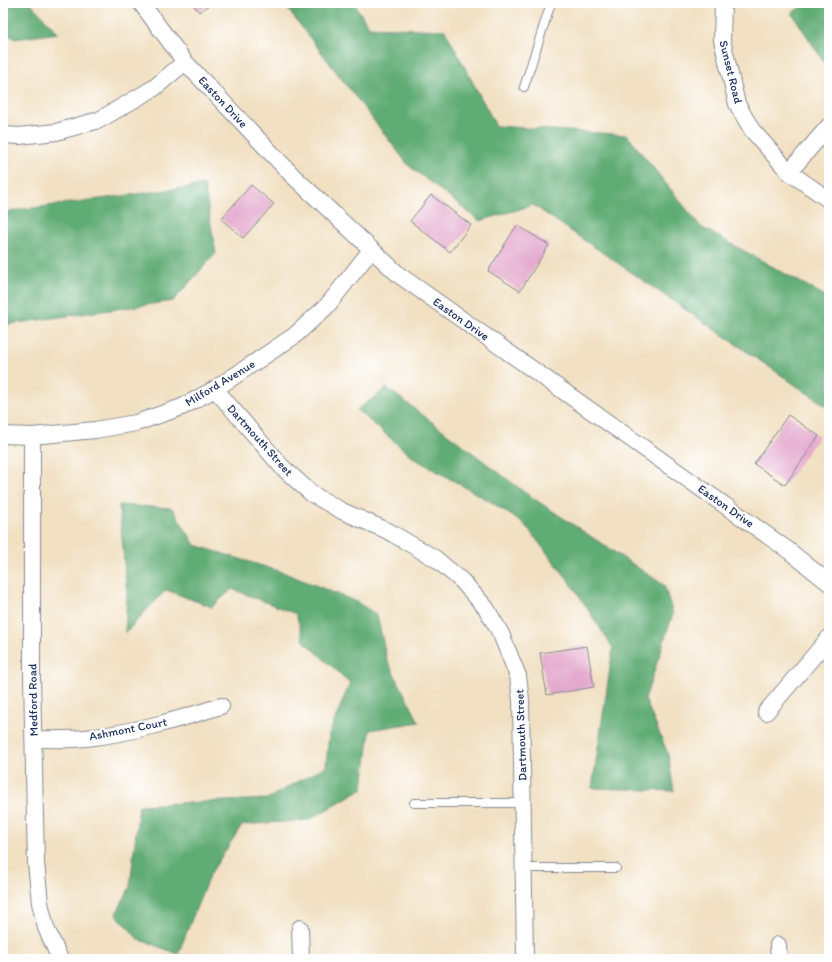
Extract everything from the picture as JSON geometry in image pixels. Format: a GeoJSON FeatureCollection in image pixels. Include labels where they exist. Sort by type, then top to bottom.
{"type":"FeatureCollection","features":[{"type":"Feature","properties":{"kind":"street","name":"Easton Drive"},"geometry":{"type":"LineString","coordinates":[[141,3],[185,62],[293,176],[399,275],[788,550],[829,583]]}},
{"type":"Feature","properties":{"kind":"street","name":"Sunset Road"},"geometry":{"type":"LineString","coordinates":[[723,3],[722,40],[737,104],[752,130],[789,172],[829,200]]}},
{"type":"Feature","properties":{"kind":"street"},"geometry":{"type":"LineString","coordinates":[[3,135],[19,136],[56,132],[99,120],[154,88],[185,62]]}},
{"type":"Feature","properties":{"kind":"street"},"geometry":{"type":"LineString","coordinates":[[789,172],[829,126]]}},
{"type":"Feature","properties":{"kind":"street","name":"Milford Avenue"},"geometry":{"type":"LineString","coordinates":[[3,435],[32,436],[95,430],[136,423],[182,407],[215,389],[294,336],[327,306],[371,250]]}},
{"type":"Feature","properties":{"kind":"street","name":"Dartmouth Street"},"geometry":{"type":"LineString","coordinates":[[215,389],[282,467],[312,494],[342,511],[388,531],[436,559],[462,580],[486,608],[501,634],[518,676],[521,700],[525,959]]}},
{"type":"Feature","properties":{"kind":"street","name":"Medford Road"},"geometry":{"type":"LineString","coordinates":[[32,436],[33,739],[36,863],[40,903],[46,928],[60,959]]}},
{"type":"Feature","properties":{"kind":"street"},"geometry":{"type":"LineString","coordinates":[[766,712],[829,638]]}},
{"type":"Feature","properties":{"kind":"street","name":"Ashmont Court"},"geometry":{"type":"LineString","coordinates":[[33,739],[85,738],[138,729],[168,722],[221,706]]}},
{"type":"Feature","properties":{"kind":"street"},"geometry":{"type":"LineString","coordinates":[[300,928],[301,959]]}},
{"type":"Feature","properties":{"kind":"lane"},"geometry":{"type":"LineString","coordinates":[[524,87],[551,3]]}},
{"type":"Feature","properties":{"kind":"lane"},"geometry":{"type":"LineString","coordinates":[[414,803],[523,803]]}},
{"type":"Feature","properties":{"kind":"lane"},"geometry":{"type":"LineString","coordinates":[[524,868],[616,868]]}},
{"type":"Feature","properties":{"kind":"green space"},"geometry":{"type":"Polygon","coordinates":[[[3,3],[30,3],[58,33],[15,39],[3,31],[3,3]]]}},
{"type":"Feature","properties":{"kind":"green space"},"geometry":{"type":"Polygon","coordinates":[[[283,3],[354,3],[369,27],[445,30],[496,126],[627,135],[701,227],[829,298],[829,408],[533,205],[480,221],[409,166],[283,3]]]}},
{"type":"Feature","properties":{"kind":"green space"},"geometry":{"type":"Polygon","coordinates":[[[807,3],[829,3],[829,70],[792,13],[807,3]]]}},
{"type":"Feature","properties":{"kind":"green space"},"geometry":{"type":"Polygon","coordinates":[[[204,185],[216,253],[173,301],[3,325],[3,212],[204,185]]]}},
{"type":"Feature","properties":{"kind":"green space"},"geometry":{"type":"Polygon","coordinates":[[[387,388],[527,494],[664,585],[673,614],[645,699],[668,754],[674,791],[592,788],[613,648],[570,582],[525,525],[491,502],[415,459],[357,410],[387,388]]]}},
{"type":"Feature","properties":{"kind":"green space"},"geometry":{"type":"Polygon","coordinates":[[[119,505],[172,508],[195,545],[282,572],[355,601],[377,615],[387,660],[419,722],[370,730],[363,788],[309,820],[242,825],[209,876],[178,954],[138,939],[116,914],[130,887],[139,805],[267,799],[326,766],[329,734],[350,683],[304,641],[296,614],[232,589],[212,607],[166,590],[125,633],[127,594],[119,505]]]}},
{"type":"Feature","properties":{"kind":"building"},"geometry":{"type":"Polygon","coordinates":[[[192,3],[212,3],[199,12],[192,3]]]}},
{"type":"Feature","properties":{"kind":"building"},"geometry":{"type":"Polygon","coordinates":[[[251,185],[274,204],[243,238],[221,219],[251,185]]]}},
{"type":"Feature","properties":{"kind":"building"},"geometry":{"type":"Polygon","coordinates":[[[431,195],[471,225],[450,252],[410,221],[431,195]]]}},
{"type":"Feature","properties":{"kind":"building"},"geometry":{"type":"Polygon","coordinates":[[[517,225],[549,245],[520,291],[488,271],[517,225]]]}},
{"type":"Feature","properties":{"kind":"building"},"geometry":{"type":"Polygon","coordinates":[[[788,415],[819,436],[785,485],[754,464],[788,415]]]}},
{"type":"Feature","properties":{"kind":"building"},"geometry":{"type":"Polygon","coordinates":[[[587,646],[594,687],[547,695],[540,653],[587,646]]]}}]}
